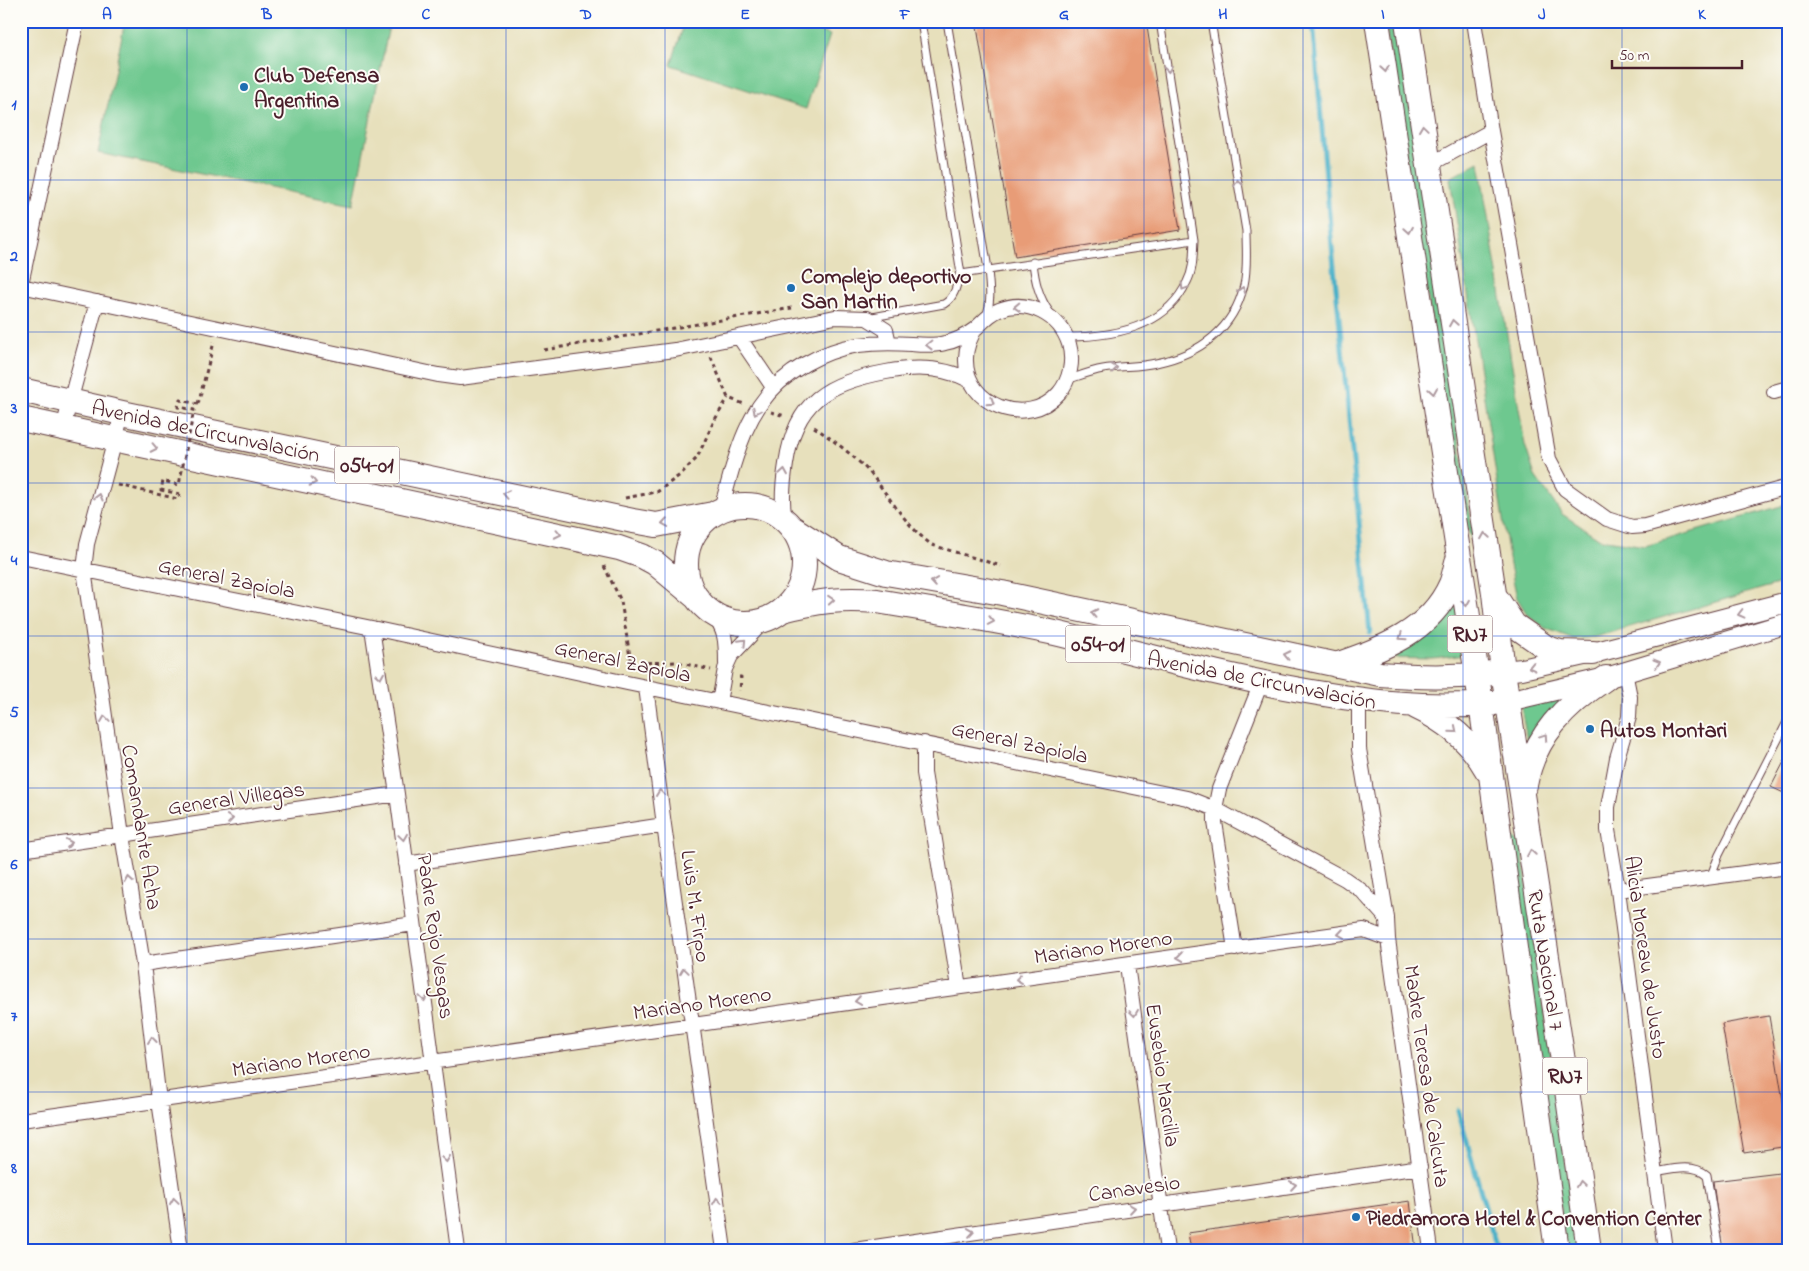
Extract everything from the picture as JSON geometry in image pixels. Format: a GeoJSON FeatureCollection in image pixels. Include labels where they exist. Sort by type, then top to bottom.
{"type":"FeatureCollection","features":[{"type":"Feature","properties":{"kind":"highway","name":"RN7"},"geometry":{"type":"LineString","coordinates":[[1377,21],[1477,675],[1557,1250]]}},
{"type":"Feature","properties":{"kind":"highway","name":"RN7"},"geometry":{"type":"LineString","coordinates":[[1407,21],[1494,593],[1503,671]]}},
{"type":"Feature","properties":{"kind":"highway","name":"Avenida de Circunvalación"},"geometry":{"type":"LineString","coordinates":[[21,390],[656,525],[717,512],[734,505],[753,505],[772,511],[820,548],[839,558],[886,573],[1002,593],[1334,666],[1380,674],[1408,676],[1477,675],[1503,671]]}},
{"type":"Feature","properties":{"kind":"highway","name":"Avenida de Circunvalación"},"geometry":{"type":"LineString","coordinates":[[21,419],[618,548],[642,556],[655,563],[704,605],[728,620],[747,623],[829,600],[854,599],[876,601],[1054,633],[1261,683],[1359,700],[1422,706],[1508,701]]}},
{"type":"Feature","properties":{"kind":"highway"},"geometry":{"type":"LineString","coordinates":[[704,605],[688,580],[686,561],[690,542],[700,525],[717,512]]}},
{"type":"Feature","properties":{"kind":"highway"},"geometry":{"type":"LineString","coordinates":[[775,614],[796,595],[803,577],[804,558],[799,539],[788,524]]}},
{"type":"Feature","properties":{"kind":"highway"},"geometry":{"type":"LineString","coordinates":[[1334,666],[1391,644],[1420,625],[1439,604],[1451,583],[1459,557]]}},
{"type":"Feature","properties":{"kind":"highway"},"geometry":{"type":"LineString","coordinates":[[1494,593],[1514,625],[1547,648],[1560,652],[1593,653]]}},
{"type":"Feature","properties":{"kind":"highway","name":"Ruta Nacional 7"},"geometry":{"type":"LineString","coordinates":[[1503,671],[1563,1061],[1589,1250]]}},
{"type":"Feature","properties":{"kind":"highway"},"geometry":{"type":"LineString","coordinates":[[1523,799],[1530,762],[1544,736],[1570,706],[1616,675]]}},
{"type":"Feature","properties":{"kind":"highway"},"geometry":{"type":"LineString","coordinates":[[1412,705],[1434,715],[1464,738],[1481,759],[1490,775]]}},
{"type":"Feature","properties":{"kind":"main road","name":"054-01"},"geometry":{"type":"LineString","coordinates":[[1503,671],[1522,669],[1593,653],[1788,602]]}},
{"type":"Feature","properties":{"kind":"main road","name":"054-01"},"geometry":{"type":"LineString","coordinates":[[1508,701],[1616,675],[1788,623]]}},
{"type":"Feature","properties":{"kind":"street"},"geometry":{"type":"LineString","coordinates":[[77,21],[21,285],[438,376],[460,378],[675,350],[836,317],[867,318],[886,330],[889,343]]}},
{"type":"Feature","properties":{"kind":"street"},"geometry":{"type":"LineString","coordinates":[[1474,21],[1491,132],[1549,459],[1565,489],[1607,519],[1632,527],[1645,526],[1788,487]]}},
{"type":"Feature","properties":{"kind":"street"},"geometry":{"type":"LineString","coordinates":[[1429,165],[1491,132]]}},
{"type":"Feature","properties":{"kind":"street"},"geometry":{"type":"LineString","coordinates":[[63,428],[97,302]]}},
{"type":"Feature","properties":{"kind":"street"},"geometry":{"type":"LineString","coordinates":[[717,512],[728,486],[734,463],[758,408],[773,388],[787,374],[830,352],[858,345],[889,343],[939,344],[960,338],[999,310],[1015,306],[1031,308],[1046,314],[1058,324],[1066,337],[1071,351],[1071,366],[1067,380],[1058,394],[1046,404],[1032,410],[1016,412],[1000,408],[986,401],[968,375],[966,359],[968,343],[975,329]]}},
{"type":"Feature","properties":{"kind":"street"},"geometry":{"type":"LineString","coordinates":[[739,337],[773,388]]}},
{"type":"Feature","properties":{"kind":"street"},"geometry":{"type":"LineString","coordinates":[[788,524],[782,506],[783,481],[792,433],[802,414],[827,390],[864,376],[900,369],[924,368],[958,374],[971,381]]}},
{"type":"Feature","properties":{"kind":"street"},"geometry":{"type":"LineString","coordinates":[[1774,392],[1788,388]]}},
{"type":"Feature","properties":{"kind":"street","name":"Comandante Acha"},"geometry":{"type":"LineString","coordinates":[[122,413],[102,482],[87,544],[84,570],[122,835],[143,964],[159,1101],[180,1250]]}},
{"type":"Feature","properties":{"kind":"street","name":"General Zapiola"},"geometry":{"type":"LineString","coordinates":[[21,557],[372,628],[646,687],[1187,798],[1215,809],[1345,879],[1362,891],[1387,919]]}},
{"type":"Feature","properties":{"kind":"street"},"geometry":{"type":"LineString","coordinates":[[704,605],[721,624],[725,638],[725,671]]}},
{"type":"Feature","properties":{"kind":"street"},"geometry":{"type":"LineString","coordinates":[[719,702],[730,656],[775,614]]}},
{"type":"Feature","properties":{"kind":"street","name":"Padre Rojo Vesgas"},"geometry":{"type":"LineString","coordinates":[[372,628],[397,794],[458,1250]]}},
{"type":"Feature","properties":{"kind":"street","name":"Alicia Moreau de Justo"},"geometry":{"type":"LineString","coordinates":[[1616,675],[1630,697],[1629,717],[1617,758],[1608,807],[1608,830],[1618,890],[1665,1250]]}},
{"type":"Feature","properties":{"kind":"street"},"geometry":{"type":"LineString","coordinates":[[1234,949],[1215,822],[1215,809],[1219,789],[1261,683]]}},
{"type":"Feature","properties":{"kind":"street","name":"Luis M. Firpo"},"geometry":{"type":"LineString","coordinates":[[646,687],[724,1250]]}},
{"type":"Feature","properties":{"kind":"street","name":"Madre Teresa de Calcuta"},"geometry":{"type":"LineString","coordinates":[[1359,700],[1359,748],[1387,919],[1388,939],[1431,1250]]}},
{"type":"Feature","properties":{"kind":"street"},"geometry":{"type":"LineString","coordinates":[[924,743],[924,773],[959,987]]}},
{"type":"Feature","properties":{"kind":"street","name":"General Villegas"},"geometry":{"type":"LineString","coordinates":[[21,850],[397,794]]}},
{"type":"Feature","properties":{"kind":"street"},"geometry":{"type":"LineString","coordinates":[[406,864],[664,825]]}},
{"type":"Feature","properties":{"kind":"street"},"geometry":{"type":"LineString","coordinates":[[1618,890],[1788,867]]}},
{"type":"Feature","properties":{"kind":"street"},"geometry":{"type":"LineString","coordinates":[[143,964],[414,924]]}},
{"type":"Feature","properties":{"kind":"street","name":"Mariano Moreno"},"geometry":{"type":"LineString","coordinates":[[21,1120],[1364,930],[1388,939]]}},
{"type":"Feature","properties":{"kind":"street","name":"Eusebio Marcilla"},"geometry":{"type":"LineString","coordinates":[[1127,965],[1167,1250]]}},
{"type":"Feature","properties":{"kind":"street","name":"Canavesio"},"geometry":{"type":"LineString","coordinates":[[854,1250],[1420,1167]]}},
{"type":"Feature","properties":{"kind":"lane"},"geometry":{"type":"LineString","coordinates":[[867,318],[944,304],[950,301],[960,271],[921,21]]}},
{"type":"Feature","properties":{"kind":"lane"},"geometry":{"type":"LineString","coordinates":[[947,21],[988,269],[990,306],[986,318]]}},
{"type":"Feature","properties":{"kind":"lane"},"geometry":{"type":"LineString","coordinates":[[1066,337],[1092,337],[1118,333],[1137,327],[1159,316],[1176,298],[1187,282],[1193,264],[1194,240],[1160,21]]}},
{"type":"Feature","properties":{"kind":"lane"},"geometry":{"type":"LineString","coordinates":[[1067,380],[1104,369],[1154,364],[1178,358],[1200,348],[1219,333],[1236,312],[1245,284],[1247,258],[1246,231],[1211,21]]}},
{"type":"Feature","properties":{"kind":"lane"},"geometry":{"type":"LineString","coordinates":[[960,271],[960,274],[1194,240]]}},
{"type":"Feature","properties":{"kind":"lane"},"geometry":{"type":"LineString","coordinates":[[1033,262],[1034,278],[1043,302],[1058,324]]}},
{"type":"Feature","properties":{"kind":"lane"},"geometry":{"type":"LineString","coordinates":[[1710,878],[1719,855],[1788,720]]}},
{"type":"Feature","properties":{"kind":"lane"},"geometry":{"type":"LineString","coordinates":[[1655,1172],[1700,1168],[1708,1175],[1719,1250]]}},
{"type":"Feature","properties":{"kind":"path"},"geometry":{"type":"LineString","coordinates":[[540,350],[797,308]]}},
{"type":"Feature","properties":{"kind":"path"},"geometry":{"type":"LineString","coordinates":[[698,324],[728,398],[799,420],[816,428],[862,466],[907,523],[927,542],[1001,566]]}},
{"type":"Feature","properties":{"kind":"path"},"geometry":{"type":"LineString","coordinates":[[102,482],[178,499],[180,494],[161,490],[163,481],[179,485],[194,410],[178,407],[180,400],[198,404],[217,328]]}},
{"type":"Feature","properties":{"kind":"path"},"geometry":{"type":"LineString","coordinates":[[631,663],[676,662],[725,671],[741,677],[740,691]]}},
{"type":"Feature","properties":{"kind":"green space","name":"Club Defensa Argentina"},"geometry":{"type":"Polygon","coordinates":[[[125,21],[390,21],[353,205],[98,153],[125,21]]]}},
{"type":"Feature","properties":{"kind":"green space"},"geometry":{"type":"Polygon","coordinates":[[[685,21],[788,21],[830,35],[806,109],[671,65],[685,21]]]}},
{"type":"Feature","properties":{"kind":"green space"},"geometry":{"type":"Polygon","coordinates":[[[1385,21],[1397,21],[1475,547],[1462,517],[1385,21]]]}},
{"type":"Feature","properties":{"kind":"green space"},"geometry":{"type":"Polygon","coordinates":[[[1479,162],[1525,445],[1535,476],[1562,514],[1600,539],[1645,546],[1788,504],[1788,581],[1595,637],[1574,639],[1545,628],[1527,614],[1517,598],[1510,565],[1450,178],[1479,162]]]}},
{"type":"Feature","properties":{"kind":"green space"},"geometry":{"type":"Polygon","coordinates":[[[1457,602],[1465,655],[1433,659],[1383,658],[1414,644],[1440,622],[1457,602]]]}},
{"type":"Feature","properties":{"kind":"green space"},"geometry":{"type":"Polygon","coordinates":[[[1566,699],[1528,746],[1521,707],[1566,699]]]}},
{"type":"Feature","properties":{"kind":"green space"},"geometry":{"type":"Polygon","coordinates":[[[1510,835],[1521,843],[1578,1250],[1566,1250],[1510,835]]]}},
{"type":"Feature","properties":{"kind":"building"},"geometry":{"type":"Polygon","coordinates":[[[976,21],[1146,21],[1180,230],[1015,257],[976,21]]]}},
{"type":"Feature","properties":{"kind":"building"},"geometry":{"type":"Polygon","coordinates":[[[1788,754],[1788,795],[1771,787],[1788,754]]]}},
{"type":"Feature","properties":{"kind":"building"},"geometry":{"type":"Polygon","coordinates":[[[1769,1016],[1788,1131],[1788,1146],[1744,1153],[1722,1024],[1769,1016]]]}},
{"type":"Feature","properties":{"kind":"building"},"geometry":{"type":"Polygon","coordinates":[[[1788,1172],[1788,1250],[1722,1250],[1713,1181],[1788,1172]]]}},
{"type":"Feature","properties":{"kind":"building","name":"Piedramora Hotel & Convention Center"},"geometry":{"type":"Polygon","coordinates":[[[1410,1201],[1416,1250],[1191,1250],[1188,1233],[1410,1201]]]}},
{"type":"Feature","properties":{"kind":"waterway"},"geometry":{"type":"LineString","coordinates":[[1313,21],[1330,226],[1370,633]]}},
{"type":"Feature","properties":{"kind":"waterway"},"geometry":{"type":"LineString","coordinates":[[1458,1110],[1497,1250]]}},
{"type":"Feature","properties":{"kind":"place","name":"Club Defensa Argentina"},"geometry":{"type":"Point","coordinates":[244,87]}},
{"type":"Feature","properties":{"kind":"place","name":"Complejo deportivo San Martin"},"geometry":{"type":"Point","coordinates":[791,288]}},
{"type":"Feature","properties":{"kind":"place","name":"Autos Montari"},"geometry":{"type":"Point","coordinates":[1590,729]}},
{"type":"Feature","properties":{"kind":"place","name":"Piedramora Hotel & Convention Center"},"geometry":{"type":"Point","coordinates":[1356,1217]}}]}
